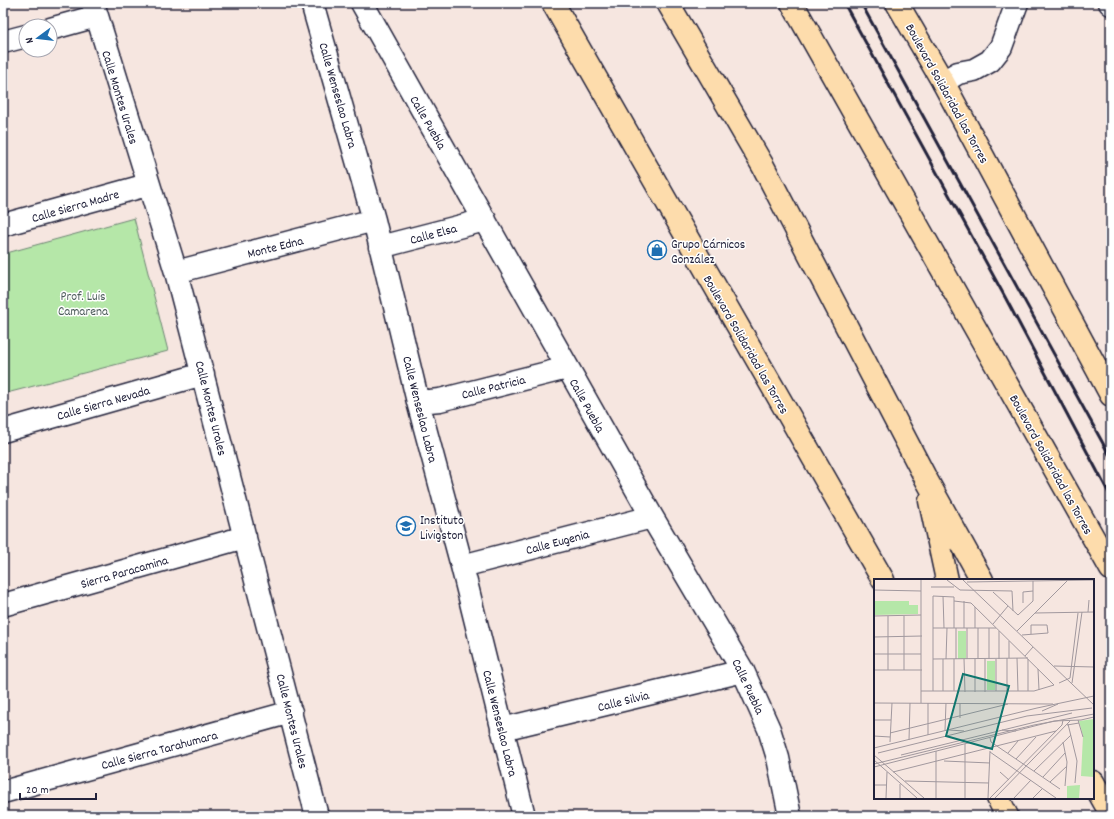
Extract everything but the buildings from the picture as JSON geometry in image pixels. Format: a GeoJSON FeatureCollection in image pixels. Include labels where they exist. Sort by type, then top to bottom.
{"type":"FeatureCollection","features":[{"type":"Feature","properties":{"kind":"main road","name":"Boulevard Solidaridad las Torres"},"geometry":{"type":"LineString","coordinates":[[553,3],[882,579]]}},
{"type":"Feature","properties":{"kind":"main road"},"geometry":{"type":"LineString","coordinates":[[668,3],[763,166],[925,477],[981,579]]}},
{"type":"Feature","properties":{"kind":"main road","name":"Boulevard Solidaridad las Torres"},"geometry":{"type":"LineString","coordinates":[[792,3],[1111,569]]}},
{"type":"Feature","properties":{"kind":"main road","name":"Boulevard Solidaridad las Torres"},"geometry":{"type":"LineString","coordinates":[[897,3],[943,82],[1111,395]]}},
{"type":"Feature","properties":{"kind":"main road"},"geometry":{"type":"LineString","coordinates":[[925,477],[947,579]]}},
{"type":"Feature","properties":{"kind":"main road"},"geometry":{"type":"LineString","coordinates":[[1094,784],[1111,814]]}},
{"type":"Feature","properties":{"kind":"main road"},"geometry":{"type":"LineString","coordinates":[[998,799],[1007,816]]}},
{"type":"Feature","properties":{"kind":"street","name":"Calle Wenseslao Labra"},"geometry":{"type":"LineString","coordinates":[[312,3],[374,220],[418,402],[462,566],[524,816]]}},
{"type":"Feature","properties":{"kind":"street","name":"Calle Puebla"},"geometry":{"type":"LineString","coordinates":[[362,3],[652,517],[743,670],[769,730],[778,758],[790,816]]}},
{"type":"Feature","properties":{"kind":"street"},"geometry":{"type":"LineString","coordinates":[[943,82],[958,73],[974,70],[990,61],[1001,48],[1016,3]]}},
{"type":"Feature","properties":{"kind":"street"},"geometry":{"type":"LineString","coordinates":[[58,26],[95,10]]}},
{"type":"Feature","properties":{"kind":"street","name":"Calle Montes Urales"},"geometry":{"type":"LineString","coordinates":[[95,10],[147,184],[176,272],[204,374],[317,816]]}},
{"type":"Feature","properties":{"kind":"street"},"geometry":{"type":"LineString","coordinates":[[3,42],[18,38]]}},
{"type":"Feature","properties":{"kind":"street","name":"Calle Sierra Madre"},"geometry":{"type":"LineString","coordinates":[[3,225],[147,184]]}},
{"type":"Feature","properties":{"kind":"street","name":"Monte Edna"},"geometry":{"type":"LineString","coordinates":[[176,272],[374,220]]}},
{"type":"Feature","properties":{"kind":"street","name":"Calle Elsa"},"geometry":{"type":"LineString","coordinates":[[380,247],[485,220]]}},
{"type":"Feature","properties":{"kind":"street","name":"Calle Patricia"},"geometry":{"type":"LineString","coordinates":[[418,402],[440,400],[567,368]]}},
{"type":"Feature","properties":{"kind":"street","name":"Calle Sierra Nevada"},"geometry":{"type":"LineString","coordinates":[[3,431],[204,374]]}},
{"type":"Feature","properties":{"kind":"street","name":"Calle Eugenia"},"geometry":{"type":"LineString","coordinates":[[462,566],[652,517]]}},
{"type":"Feature","properties":{"kind":"street","name":"Sierra Paracamina"},"geometry":{"type":"LineString","coordinates":[[3,606],[245,537]]}},
{"type":"Feature","properties":{"kind":"street","name":"Calle Silvia"},"geometry":{"type":"LineString","coordinates":[[502,729],[743,670]]}},
{"type":"Feature","properties":{"kind":"street","name":"Calle Sierra Tarahumara"},"geometry":{"type":"LineString","coordinates":[[3,792],[291,712]]}},
{"type":"Feature","properties":{"kind":"green space","name":"Prof. Luis Camarena"},"geometry":{"type":"Polygon","coordinates":[[[134,218],[168,351],[3,394],[3,254],[134,218]]]}},
{"type":"Feature","properties":{"kind":"railway"},"geometry":{"type":"LineString","coordinates":[[844,3],[1005,297],[1111,497]]}},
{"type":"Feature","properties":{"kind":"railway"},"geometry":{"type":"LineString","coordinates":[[861,3],[1111,458]]}},
{"type":"Feature","properties":{"kind":"place","name":"Grupo Cárnicos González"},"geometry":{"type":"Point","coordinates":[657,250]}},
{"type":"Feature","properties":{"kind":"place","name":"Instituto Livigston"},"geometry":{"type":"Point","coordinates":[406,526]}}]}
